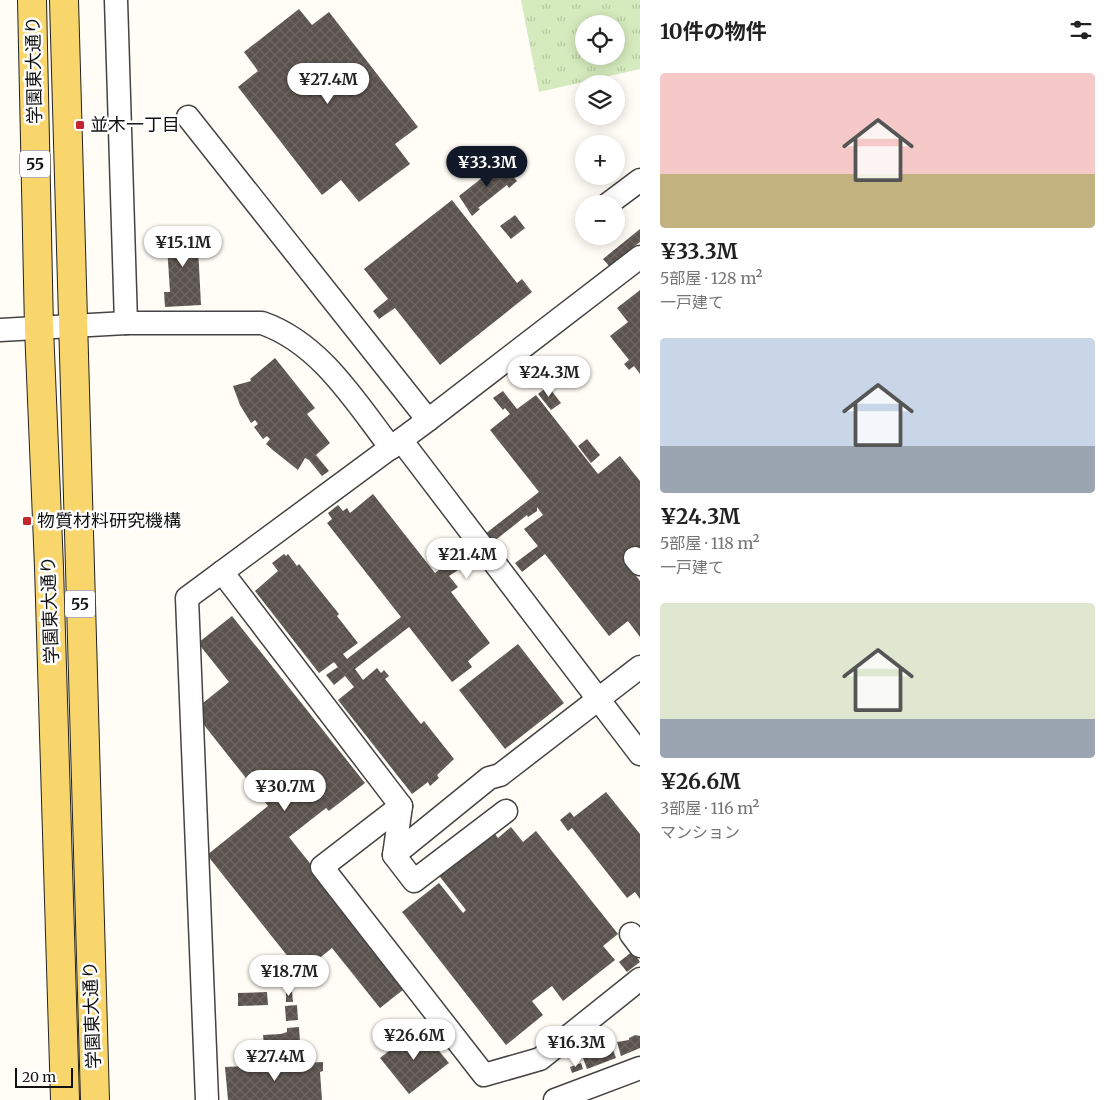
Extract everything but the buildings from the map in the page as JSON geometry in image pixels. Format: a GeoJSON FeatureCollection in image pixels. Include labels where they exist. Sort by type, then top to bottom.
{"type":"FeatureCollection","features":[{"type":"Feature","properties":{"kind":"main road","name":"学園東大通り"},"geometry":{"type":"LineString","coordinates":[[32,0],[38,328],[50,577],[65,1100]]}},
{"type":"Feature","properties":{"kind":"main road","name":"学園東大通り"},"geometry":{"type":"LineString","coordinates":[[64,0],[94,1100]]}},
{"type":"Feature","properties":{"kind":"street"},"geometry":{"type":"LineString","coordinates":[[116,0],[126,323]]}},
{"type":"Feature","properties":{"kind":"street"},"geometry":{"type":"LineString","coordinates":[[188,116],[428,420]]}},
{"type":"Feature","properties":{"kind":"street"},"geometry":{"type":"LineString","coordinates":[[620,195],[640,180]]}},
{"type":"Feature","properties":{"kind":"street"},"geometry":{"type":"LineString","coordinates":[[207,1100],[187,598],[428,420],[640,257]]}},
{"type":"Feature","properties":{"kind":"street"},"geometry":{"type":"LineString","coordinates":[[0,330],[126,323],[262,323],[282,330],[318,358],[396,444],[640,754]]}},
{"type":"Feature","properties":{"kind":"street"},"geometry":{"type":"LineString","coordinates":[[222,572],[401,806],[394,855],[414,881],[506,811]]}},
{"type":"Feature","properties":{"kind":"street"},"geometry":{"type":"LineString","coordinates":[[394,855],[489,778],[500,775],[640,667]]}},
{"type":"Feature","properties":{"kind":"street"},"geometry":{"type":"LineString","coordinates":[[401,806],[322,867],[484,1075],[540,1059],[639,982]]}},
{"type":"Feature","properties":{"kind":"street"},"geometry":{"type":"LineString","coordinates":[[555,1100],[640,1068]]}},
{"type":"Feature","properties":{"kind":"green space"},"geometry":{"type":"Polygon","coordinates":[[[521,0],[640,0],[640,69],[614,75],[575,75],[575,84],[539,92],[521,0]]]}},
{"type":"Feature","properties":{"kind":"place","name":"並木一丁目"},"geometry":{"type":"Point","coordinates":[80,125]}},
{"type":"Feature","properties":{"kind":"place","name":"物質材料研究機構"},"geometry":{"type":"Point","coordinates":[27,521]}}]}
